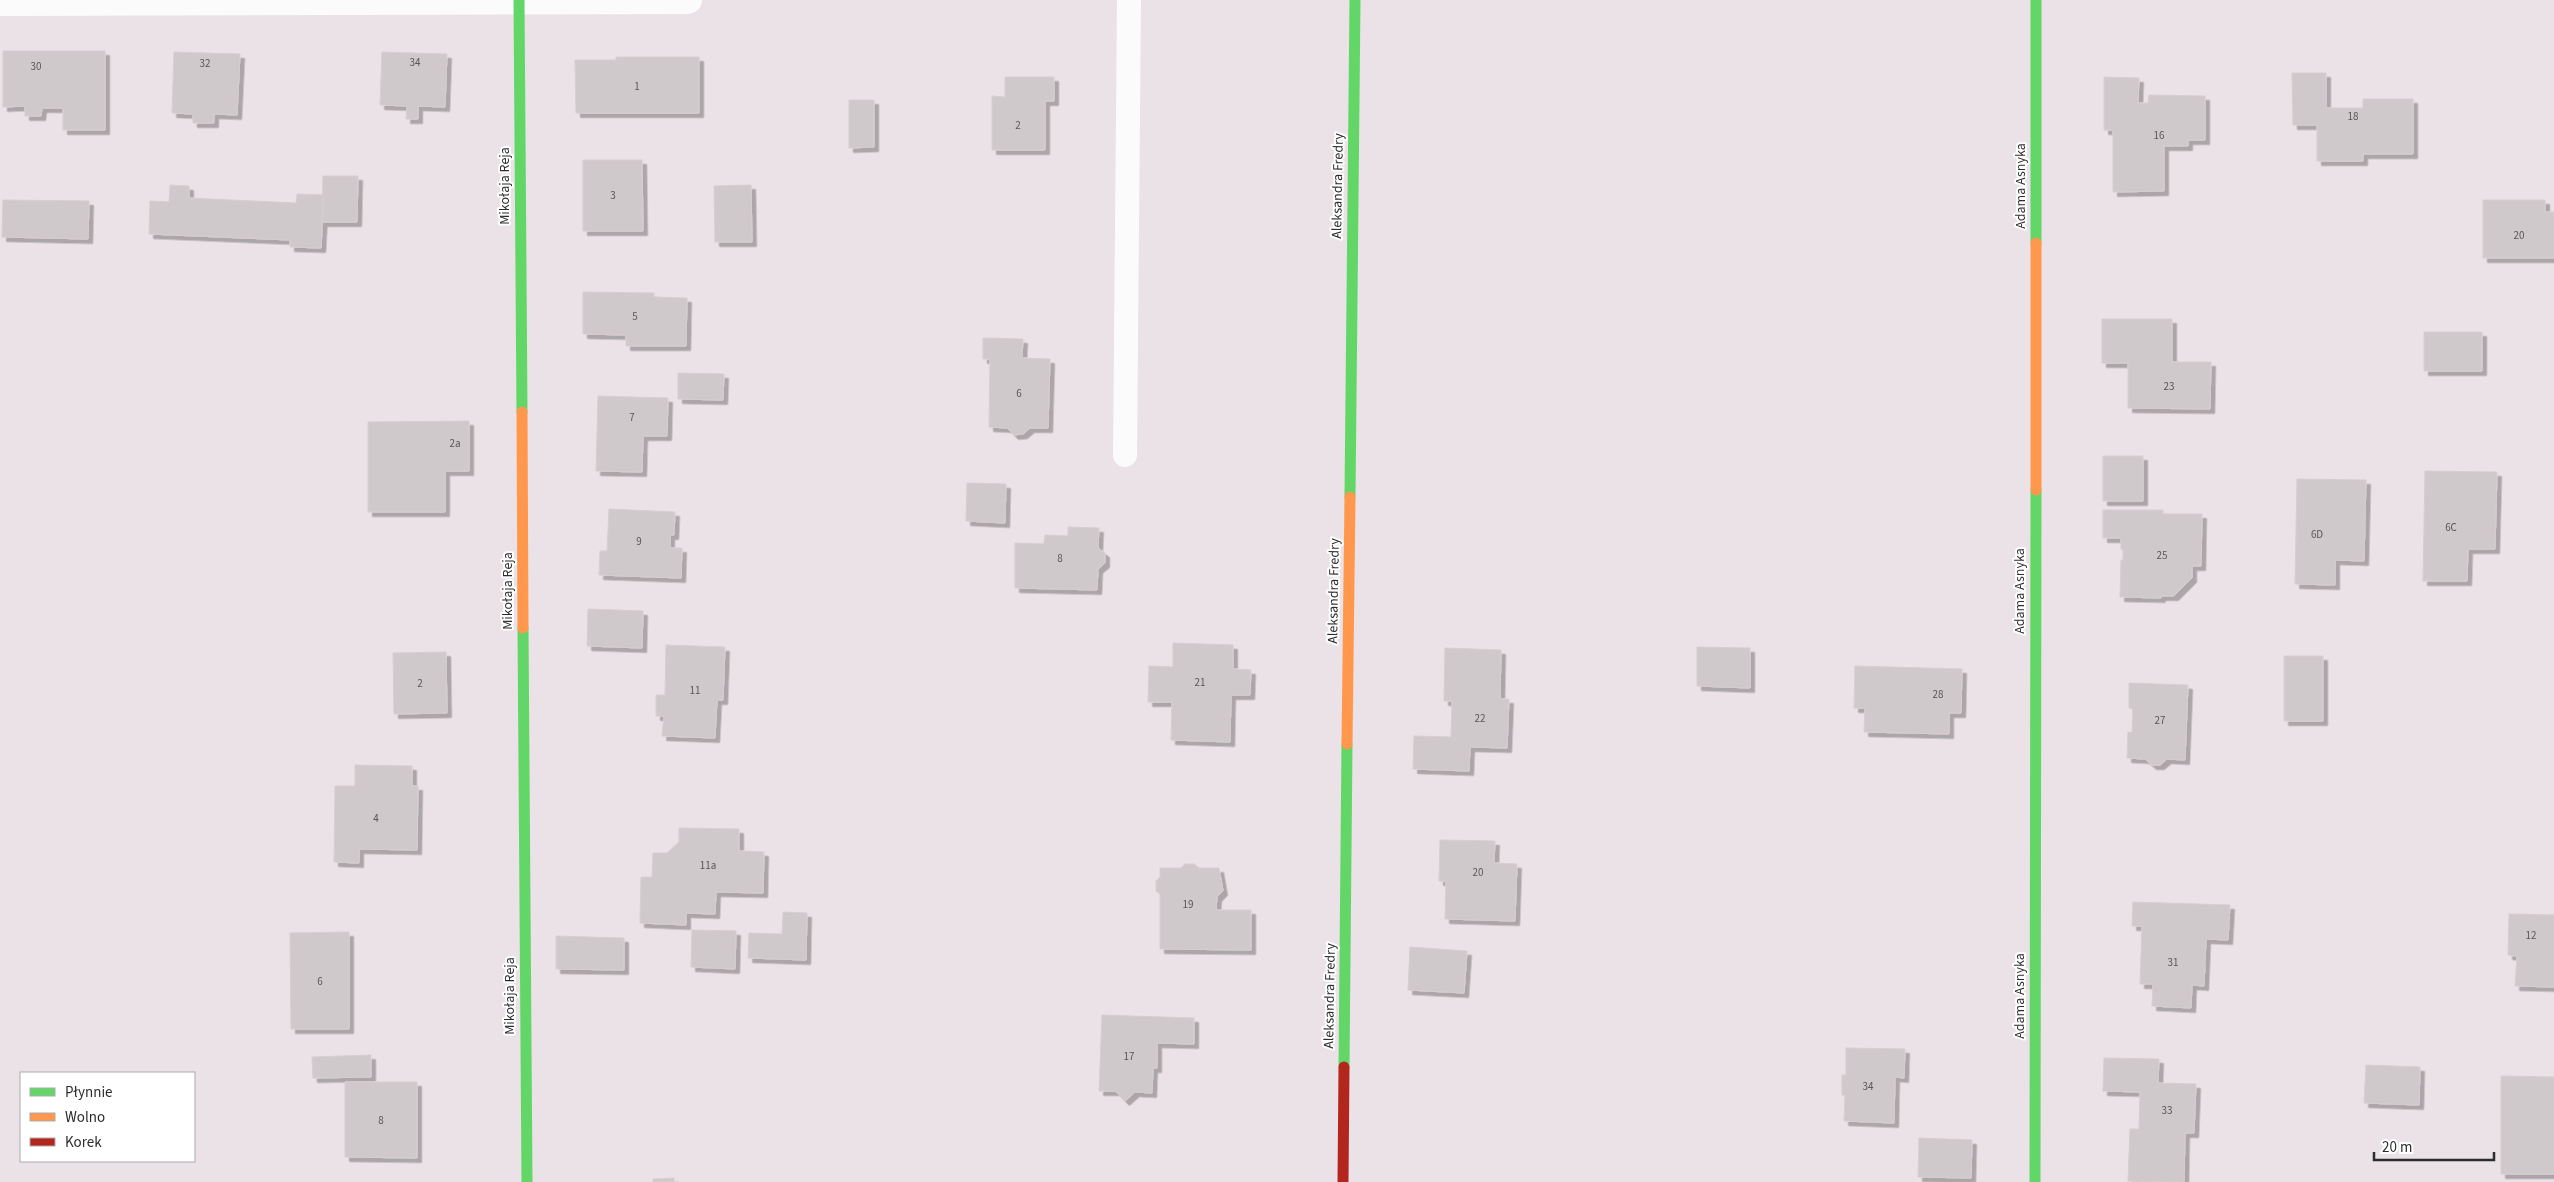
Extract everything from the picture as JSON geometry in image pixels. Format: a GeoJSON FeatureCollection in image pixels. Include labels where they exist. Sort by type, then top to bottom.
{"type":"FeatureCollection","features":[{"type":"Feature","properties":{"kind":"street","name":"Mikołaja Reja"},"geometry":{"type":"LineString","coordinates":[[519,0],[526,1182]]}},
{"type":"Feature","properties":{"kind":"street"},"geometry":{"type":"LineString","coordinates":[[0,2],[688,0]]}},
{"type":"Feature","properties":{"kind":"street","name":"Aleksandra Fredry"},"geometry":{"type":"LineString","coordinates":[[1343,1182],[1355,0]]}},
{"type":"Feature","properties":{"kind":"street","name":"Adama Asnyka"},"geometry":{"type":"LineString","coordinates":[[2034,1182],[2036,0]]}},
{"type":"Feature","properties":{"kind":"lane"},"geometry":{"type":"LineString","coordinates":[[1124,455],[1129,0]]}},
{"type":"Feature","properties":{"kind":"building"},"geometry":{"type":"Polygon","coordinates":[[[3,51],[105,51],[105,130],[63,130],[63,108],[42,108],[41,116],[25,116],[25,106],[3,107],[3,51]]]}},
{"type":"Feature","properties":{"kind":"building"},"geometry":{"type":"Polygon","coordinates":[[[174,52],[240,54],[237,115],[214,114],[214,123],[193,123],[193,114],[172,113],[174,52]]]}},
{"type":"Feature","properties":{"kind":"building"},"geometry":{"type":"Polygon","coordinates":[[[382,52],[447,54],[445,107],[418,106],[418,119],[406,119],[407,106],[380,105],[382,52]]]}},
{"type":"Feature","properties":{"kind":"building"},"geometry":{"type":"Polygon","coordinates":[[[616,57],[699,57],[699,113],[576,113],[575,60],[616,60],[616,57]]]}},
{"type":"Feature","properties":{"kind":"building"},"geometry":{"type":"Polygon","coordinates":[[[2292,73],[2326,73],[2326,108],[2363,108],[2363,99],[2413,99],[2413,154],[2363,154],[2363,161],[2317,161],[2317,125],[2293,125],[2292,73]]]}},
{"type":"Feature","properties":{"kind":"building"},"geometry":{"type":"Polygon","coordinates":[[[1005,77],[1054,77],[1054,101],[1045,101],[1045,150],[992,150],[992,96],[1005,97],[1005,77]]]}},
{"type":"Feature","properties":{"kind":"building"},"geometry":{"type":"Polygon","coordinates":[[[2104,77],[2139,78],[2138,103],[2148,103],[2149,95],[2205,96],[2205,140],[2188,140],[2188,146],[2164,146],[2164,191],[2113,192],[2113,130],[2104,130],[2104,77]]]}},
{"type":"Feature","properties":{"kind":"building"},"geometry":{"type":"Polygon","coordinates":[[[849,100],[874,100],[874,147],[849,148],[849,100]]]}},
{"type":"Feature","properties":{"kind":"building"},"geometry":{"type":"Polygon","coordinates":[[[583,160],[642,160],[643,231],[583,231],[583,160]]]}},
{"type":"Feature","properties":{"kind":"building"},"geometry":{"type":"Polygon","coordinates":[[[323,176],[358,176],[357,222],[322,222],[323,176]]]}},
{"type":"Feature","properties":{"kind":"building"},"geometry":{"type":"Polygon","coordinates":[[[170,185],[189,186],[189,198],[296,203],[297,194],[324,195],[321,248],[290,247],[290,240],[149,234],[150,201],[169,202],[170,185]]]}},
{"type":"Feature","properties":{"kind":"building"},"geometry":{"type":"Polygon","coordinates":[[[751,185],[752,242],[715,242],[714,186],[751,185]]]}},
{"type":"Feature","properties":{"kind":"building"},"geometry":{"type":"Polygon","coordinates":[[[3,200],[89,201],[88,239],[2,237],[3,200]]]}},
{"type":"Feature","properties":{"kind":"building"},"geometry":{"type":"Polygon","coordinates":[[[2483,200],[2545,200],[2545,212],[2554,212],[2554,258],[2483,258],[2483,200]]]}},
{"type":"Feature","properties":{"kind":"building"},"geometry":{"type":"Polygon","coordinates":[[[583,292],[654,293],[654,297],[687,298],[686,346],[626,346],[626,335],[583,334],[583,292]]]}},
{"type":"Feature","properties":{"kind":"building"},"geometry":{"type":"Polygon","coordinates":[[[2102,319],[2172,319],[2172,362],[2211,362],[2210,409],[2128,408],[2128,363],[2102,363],[2102,319]]]}},
{"type":"Feature","properties":{"kind":"building"},"geometry":{"type":"Polygon","coordinates":[[[2424,332],[2482,332],[2482,371],[2424,371],[2424,332]]]}},
{"type":"Feature","properties":{"kind":"building"},"geometry":{"type":"Polygon","coordinates":[[[983,338],[1023,339],[1022,358],[1050,359],[1048,428],[1030,428],[1023,434],[1014,435],[1007,428],[989,427],[990,359],[983,359],[983,338]]]}},
{"type":"Feature","properties":{"kind":"building"},"geometry":{"type":"Polygon","coordinates":[[[678,373],[724,374],[723,400],[678,399],[678,373]]]}},
{"type":"Feature","properties":{"kind":"building"},"geometry":{"type":"Polygon","coordinates":[[[598,396],[668,398],[667,436],[643,436],[642,472],[596,471],[598,396]]]}},
{"type":"Feature","properties":{"kind":"building"},"geometry":{"type":"Polygon","coordinates":[[[469,421],[469,471],[445,471],[445,512],[368,512],[368,422],[469,421]]]}},
{"type":"Feature","properties":{"kind":"building"},"geometry":{"type":"Polygon","coordinates":[[[2103,456],[2143,456],[2143,501],[2103,501],[2103,456]]]}},
{"type":"Feature","properties":{"kind":"building"},"geometry":{"type":"Polygon","coordinates":[[[2425,471],[2497,472],[2495,549],[2468,549],[2467,581],[2423,581],[2425,471]]]}},
{"type":"Feature","properties":{"kind":"building"},"geometry":{"type":"Polygon","coordinates":[[[2297,479],[2366,480],[2364,561],[2335,560],[2335,585],[2295,584],[2297,479]]]}},
{"type":"Feature","properties":{"kind":"building"},"geometry":{"type":"Polygon","coordinates":[[[967,483],[1006,484],[1005,523],[966,521],[967,483]]]}},
{"type":"Feature","properties":{"kind":"building"},"geometry":{"type":"Polygon","coordinates":[[[609,509],[675,512],[674,535],[670,535],[670,548],[682,548],[681,578],[599,575],[600,551],[607,551],[609,509]]]}},
{"type":"Feature","properties":{"kind":"building"},"geometry":{"type":"Polygon","coordinates":[[[2103,510],[2163,510],[2163,514],[2202,514],[2201,566],[2192,566],[2192,578],[2174,596],[2160,596],[2161,598],[2120,597],[2121,560],[2123,560],[2121,538],[2103,538],[2103,510]]]}},
{"type":"Feature","properties":{"kind":"building"},"geometry":{"type":"Polygon","coordinates":[[[1068,527],[1099,528],[1098,548],[1105,553],[1105,563],[1098,569],[1097,590],[1015,588],[1015,543],[1044,544],[1045,535],[1068,536],[1068,527]]]}},
{"type":"Feature","properties":{"kind":"building"},"geometry":{"type":"Polygon","coordinates":[[[588,609],[643,611],[642,648],[587,646],[588,609]]]}},
{"type":"Feature","properties":{"kind":"building"},"geometry":{"type":"Polygon","coordinates":[[[1173,643],[1233,645],[1233,669],[1251,670],[1250,695],[1231,695],[1230,742],[1171,740],[1172,702],[1148,702],[1149,666],[1173,667],[1173,643]]]}},
{"type":"Feature","properties":{"kind":"building"},"geometry":{"type":"Polygon","coordinates":[[[666,645],[725,647],[723,700],[717,700],[715,738],[662,736],[664,716],[656,716],[656,695],[665,695],[666,645]]]}},
{"type":"Feature","properties":{"kind":"building"},"geometry":{"type":"Polygon","coordinates":[[[1697,647],[1750,648],[1750,688],[1697,686],[1697,647]]]}},
{"type":"Feature","properties":{"kind":"building"},"geometry":{"type":"Polygon","coordinates":[[[1445,648],[1501,650],[1500,699],[1509,699],[1507,748],[1470,747],[1469,771],[1413,769],[1414,736],[1451,737],[1452,701],[1444,701],[1445,648]]]}},
{"type":"Feature","properties":{"kind":"building"},"geometry":{"type":"Polygon","coordinates":[[[446,652],[447,713],[394,714],[393,653],[446,652]]]}},
{"type":"Feature","properties":{"kind":"building"},"geometry":{"type":"Polygon","coordinates":[[[2284,656],[2323,656],[2323,721],[2284,721],[2284,656]]]}},
{"type":"Feature","properties":{"kind":"building"},"geometry":{"type":"Polygon","coordinates":[[[1855,666],[1962,669],[1961,713],[1949,713],[1949,734],[1864,732],[1865,708],[1854,708],[1855,666]]]}},
{"type":"Feature","properties":{"kind":"building"},"geometry":{"type":"Polygon","coordinates":[[[2129,683],[2188,685],[2185,760],[2167,759],[2160,765],[2152,765],[2145,759],[2127,758],[2128,732],[2132,733],[2133,709],[2129,708],[2129,683]]]}},
{"type":"Feature","properties":{"kind":"building"},"geometry":{"type":"Polygon","coordinates":[[[355,765],[412,766],[412,786],[418,786],[417,850],[359,849],[359,863],[334,862],[335,786],[355,786],[355,765]]]}},
{"type":"Feature","properties":{"kind":"building"},"geometry":{"type":"Polygon","coordinates":[[[679,828],[739,829],[739,851],[764,852],[763,893],[716,892],[715,914],[686,913],[686,925],[640,923],[641,877],[652,877],[653,853],[667,853],[679,842],[679,828]]]}},
{"type":"Feature","properties":{"kind":"building"},"geometry":{"type":"Polygon","coordinates":[[[1440,840],[1495,841],[1494,863],[1517,864],[1515,921],[1445,919],[1446,881],[1439,881],[1440,840]]]}},
{"type":"Feature","properties":{"kind":"building"},"geometry":{"type":"Polygon","coordinates":[[[1185,864],[1194,864],[1199,868],[1219,868],[1223,891],[1217,897],[1216,910],[1251,910],[1251,950],[1160,949],[1160,894],[1156,891],[1156,881],[1160,877],[1160,868],[1181,868],[1185,864]]]}},
{"type":"Feature","properties":{"kind":"building"},"geometry":{"type":"Polygon","coordinates":[[[2133,902],[2230,905],[2228,940],[2206,939],[2204,986],[2192,985],[2191,1008],[2152,1006],[2153,984],[2140,984],[2142,926],[2132,926],[2133,902]]]}},
{"type":"Feature","properties":{"kind":"building"},"geometry":{"type":"Polygon","coordinates":[[[783,912],[807,913],[806,960],[748,958],[749,933],[782,934],[783,912]]]}},
{"type":"Feature","properties":{"kind":"building"},"geometry":{"type":"Polygon","coordinates":[[[2509,914],[2554,915],[2554,987],[2515,986],[2517,956],[2508,955],[2509,914]]]}},
{"type":"Feature","properties":{"kind":"building"},"geometry":{"type":"Polygon","coordinates":[[[692,930],[736,931],[735,969],[691,967],[692,930]]]}},
{"type":"Feature","properties":{"kind":"building"},"geometry":{"type":"Polygon","coordinates":[[[349,932],[349,1029],[291,1029],[290,933],[349,932]]]}},
{"type":"Feature","properties":{"kind":"building"},"geometry":{"type":"Polygon","coordinates":[[[556,936],[624,938],[624,970],[556,969],[556,936]]]}},
{"type":"Feature","properties":{"kind":"building"},"geometry":{"type":"Polygon","coordinates":[[[1410,947],[1467,951],[1464,993],[1408,990],[1410,947]]]}},
{"type":"Feature","properties":{"kind":"building"},"geometry":{"type":"Polygon","coordinates":[[[1102,1015],[1194,1018],[1194,1044],[1157,1043],[1157,1068],[1153,1068],[1152,1093],[1135,1092],[1125,1101],[1115,1091],[1099,1091],[1102,1015]]]}},
{"type":"Feature","properties":{"kind":"building"},"geometry":{"type":"Polygon","coordinates":[[[1846,1048],[1905,1049],[1904,1078],[1895,1077],[1894,1123],[1844,1121],[1845,1095],[1842,1095],[1842,1075],[1846,1075],[1846,1048]]]}},
{"type":"Feature","properties":{"kind":"building"},"geometry":{"type":"Polygon","coordinates":[[[371,1055],[371,1077],[313,1078],[312,1057],[371,1055]]]}},
{"type":"Feature","properties":{"kind":"building"},"geometry":{"type":"Polygon","coordinates":[[[2104,1058],[2159,1059],[2158,1083],[2196,1084],[2194,1133],[2185,1133],[2184,1182],[2128,1181],[2130,1129],[2139,1129],[2140,1092],[2103,1091],[2104,1058]]]}},
{"type":"Feature","properties":{"kind":"building"},"geometry":{"type":"Polygon","coordinates":[[[2366,1065],[2420,1067],[2419,1105],[2364,1103],[2366,1065]]]}},
{"type":"Feature","properties":{"kind":"building"},"geometry":{"type":"Polygon","coordinates":[[[2501,1076],[2554,1077],[2554,1174],[2501,1174],[2501,1076]]]}},
{"type":"Feature","properties":{"kind":"building"},"geometry":{"type":"Polygon","coordinates":[[[345,1082],[417,1082],[417,1158],[345,1157],[345,1082]]]}},
{"type":"Feature","properties":{"kind":"building"},"geometry":{"type":"Polygon","coordinates":[[[1919,1138],[1972,1140],[1971,1178],[1918,1177],[1919,1138]]]}},
{"type":"Feature","properties":{"kind":"building"},"geometry":{"type":"Polygon","coordinates":[[[674,1178],[674,1182],[653,1182],[653,1179],[674,1178]]]}},
{"type":"Feature","properties":{"kind":"traffic: fast"},"geometry":{"type":"LineString","coordinates":[[519,0],[522,412]]}},
{"type":"Feature","properties":{"kind":"traffic: fast"},"geometry":{"type":"LineString","coordinates":[[1350,497],[1355,0]]}},
{"type":"Feature","properties":{"kind":"traffic: fast"},"geometry":{"type":"LineString","coordinates":[[2036,0],[2036,243]]}},
{"type":"Feature","properties":{"kind":"traffic: fast"},"geometry":{"type":"LineString","coordinates":[[2035,1182],[2036,490]]}},
{"type":"Feature","properties":{"kind":"traffic: fast"},"geometry":{"type":"LineString","coordinates":[[523,628],[527,1182]]}},
{"type":"Feature","properties":{"kind":"traffic: fast"},"geometry":{"type":"LineString","coordinates":[[1344,1067],[1347,744]]}},
{"type":"Feature","properties":{"kind":"traffic: slow"},"geometry":{"type":"LineString","coordinates":[[2036,243],[2036,490]]}},
{"type":"Feature","properties":{"kind":"traffic: slow"},"geometry":{"type":"LineString","coordinates":[[522,412],[523,628]]}},
{"type":"Feature","properties":{"kind":"traffic: slow"},"geometry":{"type":"LineString","coordinates":[[1347,744],[1350,497]]}},
{"type":"Feature","properties":{"kind":"traffic: jam"},"geometry":{"type":"LineString","coordinates":[[1343,1182],[1344,1067]]}}]}
